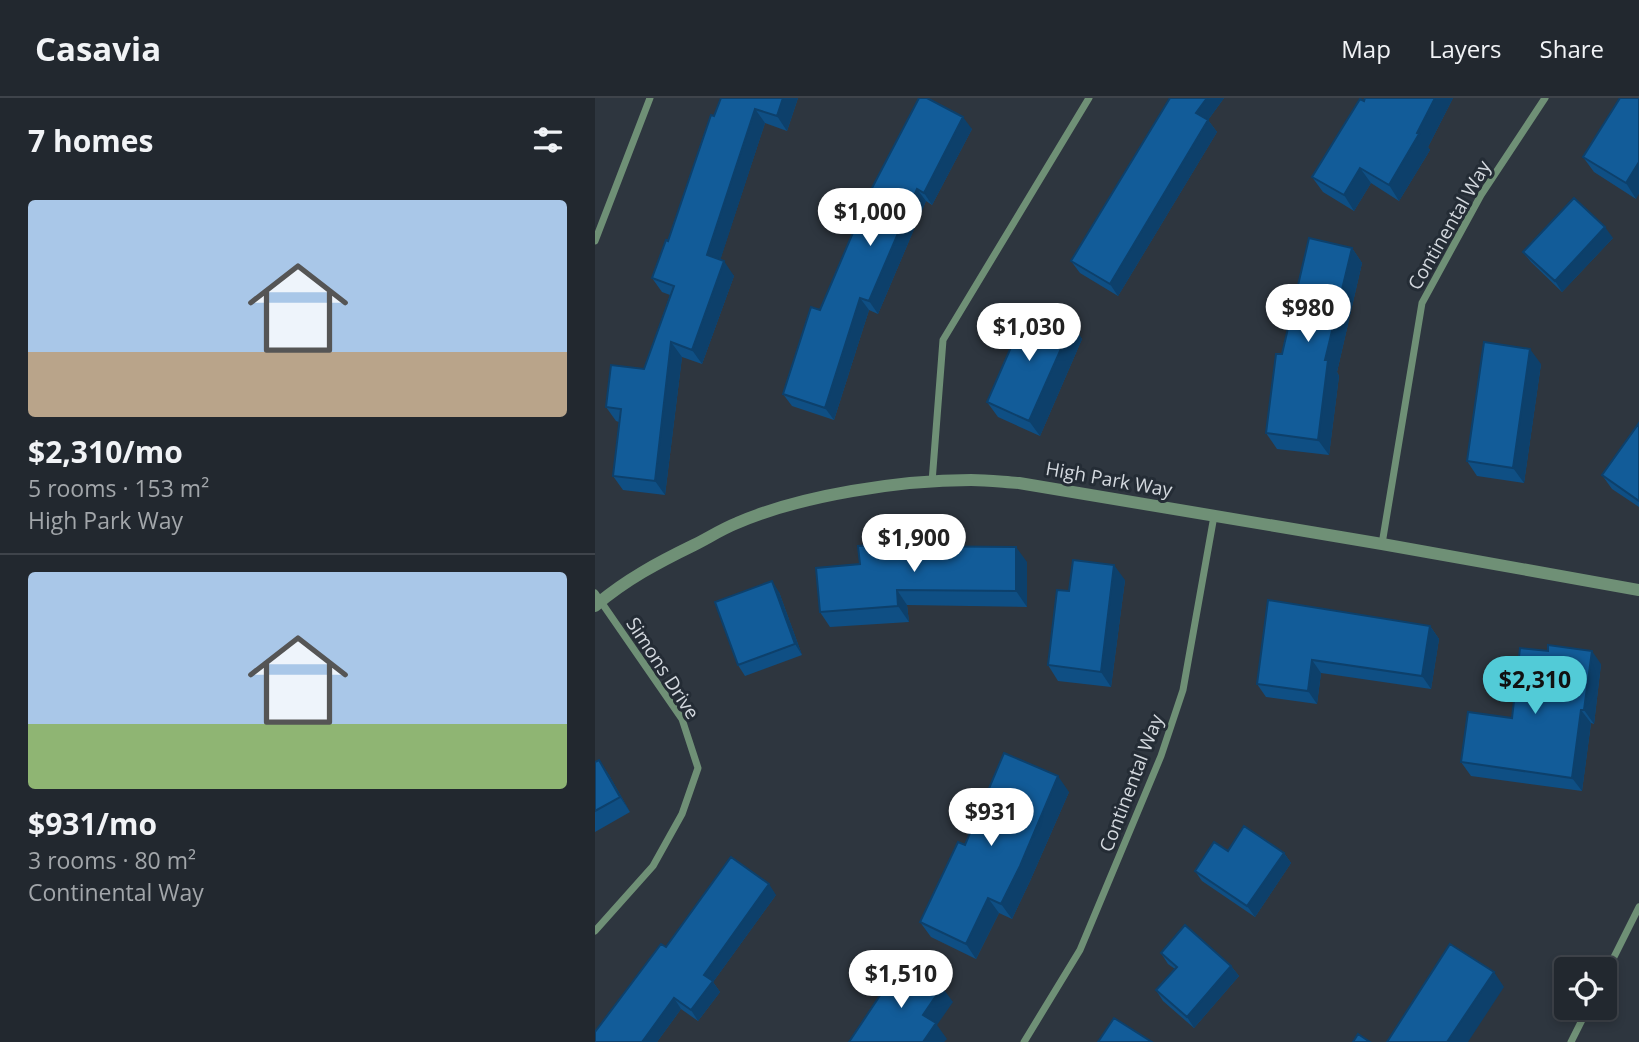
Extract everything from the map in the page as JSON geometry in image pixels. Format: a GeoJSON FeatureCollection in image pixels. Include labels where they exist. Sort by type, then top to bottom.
{"type":"FeatureCollection","features":[{"type":"Feature","properties":{"kind":"street"},"geometry":{"type":"LineString","coordinates":[[595,241],[650,98]]}},
{"type":"Feature","properties":{"kind":"street"},"geometry":{"type":"LineString","coordinates":[[932,482],[943,340],[1089,98]]}},
{"type":"Feature","properties":{"kind":"street","name":"Continental Way"},"geometry":{"type":"LineString","coordinates":[[1382,544],[1422,303],[1481,195],[1545,98]]}},
{"type":"Feature","properties":{"kind":"street","name":"High Park Way"},"geometry":{"type":"LineString","coordinates":[[597,600],[636,575],[738,523],[783,507],[870,489],[972,480],[1019,483],[1639,590]]}},
{"type":"Feature","properties":{"kind":"street","name":"Continental Way"},"geometry":{"type":"LineString","coordinates":[[1024,1042],[1080,950],[1161,756],[1183,690],[1215,516]]}},
{"type":"Feature","properties":{"kind":"street","name":"Simons Drive"},"geometry":{"type":"LineString","coordinates":[[595,931],[653,866],[682,814],[698,768],[682,719],[597,600]]}},
{"type":"Feature","properties":{"kind":"street"},"geometry":{"type":"LineString","coordinates":[[1614,957],[1639,907]]}},
{"type":"Feature","properties":{"kind":"street"},"geometry":{"type":"LineString","coordinates":[[1571,1042],[1582,1020]]}},
{"type":"Feature","properties":{"kind":"building"},"geometry":{"type":"Polygon","coordinates":[[[721,98],[783,98],[777,116],[755,109],[707,255],[724,261],[692,350],[671,342],[655,481],[613,476],[621,409],[606,407],[611,365],[644,369],[674,286],[652,278],[666,240],[668,241],[711,115],[714,116],[721,98]]]}},
{"type":"Feature","properties":{"kind":"building"},"geometry":{"type":"Polygon","coordinates":[[[919,98],[927,98],[963,117],[924,193],[917,189],[869,301],[860,298],[825,408],[783,394],[811,307],[820,310],[872,188],[919,98]]]}},
{"type":"Feature","properties":{"kind":"building"},"geometry":{"type":"Polygon","coordinates":[[[1170,98],[1207,98],[1196,113],[1208,120],[1110,284],[1071,261],[1170,98]]]}},
{"type":"Feature","properties":{"kind":"building"},"geometry":{"type":"Polygon","coordinates":[[[1365,98],[1435,98],[1417,133],[1419,134],[1389,185],[1360,168],[1344,195],[1312,177],[1360,99],[1364,101],[1365,98]]]}},
{"type":"Feature","properties":{"kind":"building"},"geometry":{"type":"Polygon","coordinates":[[[1620,98],[1639,98],[1639,162],[1626,183],[1583,157],[1620,98]]]}},
{"type":"Feature","properties":{"kind":"building"},"geometry":{"type":"Polygon","coordinates":[[[1574,198],[1605,227],[1555,281],[1523,252],[1574,198]]]}},
{"type":"Feature","properties":{"kind":"building"},"geometry":{"type":"Polygon","coordinates":[[[1309,238],[1352,248],[1325,360],[1328,360],[1318,440],[1266,433],[1276,354],[1282,354],[1309,238]]]}},
{"type":"Feature","properties":{"kind":"building"},"geometry":{"type":"Polygon","coordinates":[[[1029,306],[1072,324],[1029,421],[987,402],[1029,306]]]}},
{"type":"Feature","properties":{"kind":"building"},"geometry":{"type":"Polygon","coordinates":[[[1484,342],[1530,349],[1513,468],[1467,461],[1484,342]]]}},
{"type":"Feature","properties":{"kind":"building"},"geometry":{"type":"Polygon","coordinates":[[[1639,423],[1639,501],[1602,475],[1639,423]]]}},
{"type":"Feature","properties":{"kind":"building"},"geometry":{"type":"Polygon","coordinates":[[[893,544],[1016,547],[1016,591],[897,590],[898,606],[820,612],[816,568],[860,564],[858,546],[893,544]]]}},
{"type":"Feature","properties":{"kind":"building"},"geometry":{"type":"Polygon","coordinates":[[[1073,560],[1114,565],[1101,672],[1048,665],[1057,590],[1069,591],[1073,560]]]}},
{"type":"Feature","properties":{"kind":"building"},"geometry":{"type":"Polygon","coordinates":[[[772,581],[795,644],[738,665],[715,602],[772,581]]]}},
{"type":"Feature","properties":{"kind":"building"},"geometry":{"type":"Polygon","coordinates":[[[1268,600],[1430,626],[1422,676],[1312,660],[1308,691],[1257,684],[1268,600]]]}},
{"type":"Feature","properties":{"kind":"building"},"geometry":{"type":"Polygon","coordinates":[[[1548,645],[1592,651],[1572,778],[1461,762],[1468,712],[1512,718],[1520,648],[1548,651],[1548,645]]]}},
{"type":"Feature","properties":{"kind":"building"},"geometry":{"type":"Polygon","coordinates":[[[1004,753],[1058,776],[1001,904],[988,898],[966,944],[920,922],[958,842],[965,845],[1004,753]]]}},
{"type":"Feature","properties":{"kind":"building"},"geometry":{"type":"Polygon","coordinates":[[[599,760],[620,797],[595,811],[595,762],[599,760]]]}},
{"type":"Feature","properties":{"kind":"building"},"geometry":{"type":"Polygon","coordinates":[[[1244,826],[1284,853],[1247,906],[1195,871],[1214,842],[1228,851],[1244,826]]]}},
{"type":"Feature","properties":{"kind":"building"},"geometry":{"type":"Polygon","coordinates":[[[731,857],[769,884],[704,975],[713,981],[691,1010],[674,998],[642,1042],[595,1042],[595,1032],[661,944],[666,947],[731,857]]]}},
{"type":"Feature","properties":{"kind":"building"},"geometry":{"type":"Polygon","coordinates":[[[1185,925],[1231,966],[1187,1017],[1156,990],[1177,967],[1161,953],[1185,925]]]}},
{"type":"Feature","properties":{"kind":"building"},"geometry":{"type":"Polygon","coordinates":[[[1450,944],[1494,972],[1447,1042],[1387,1042],[1450,944]]]}},
{"type":"Feature","properties":{"kind":"building"},"geometry":{"type":"Polygon","coordinates":[[[903,961],[942,987],[923,1015],[936,1023],[923,1042],[849,1042],[903,961]]]}},
{"type":"Feature","properties":{"kind":"building"},"geometry":{"type":"Polygon","coordinates":[[[1114,1018],[1152,1042],[1098,1042],[1114,1018]]]}},
{"type":"Feature","properties":{"kind":"building"},"geometry":{"type":"Polygon","coordinates":[[[1358,1034],[1370,1042],[1353,1042],[1358,1034]]]}}]}
